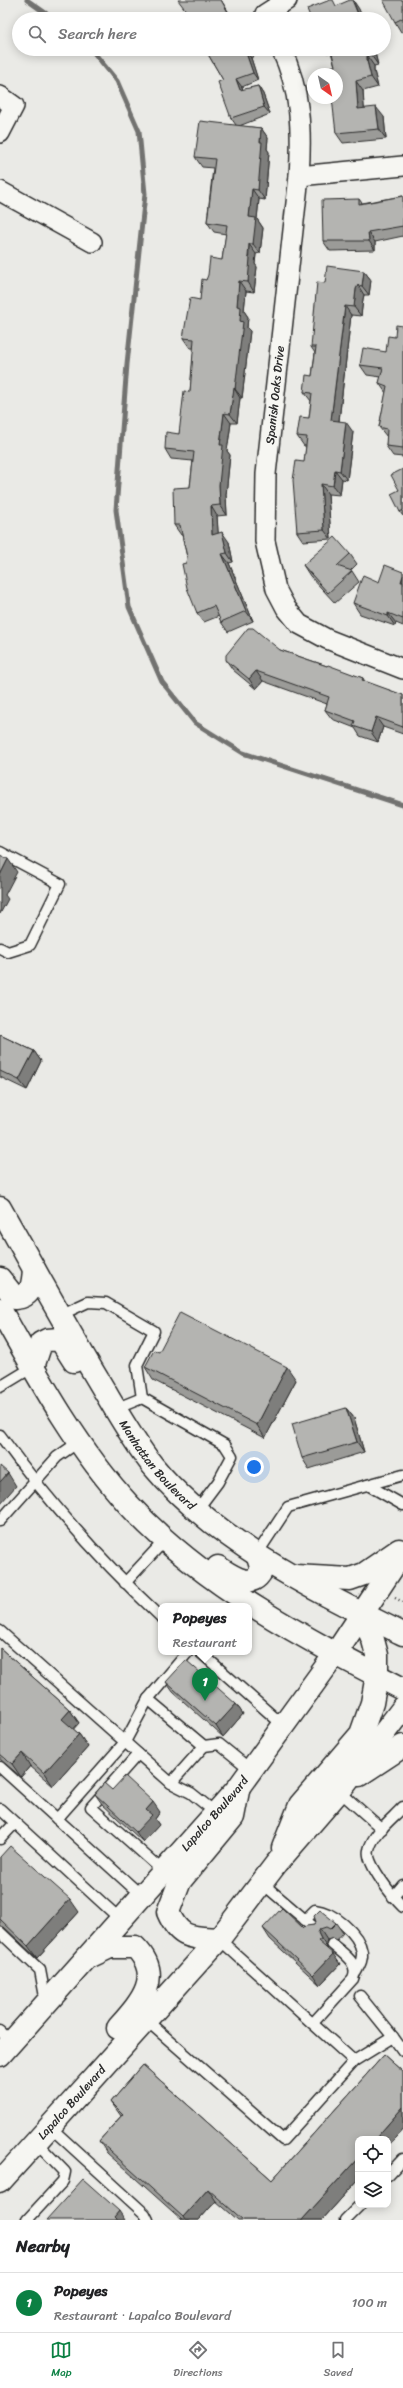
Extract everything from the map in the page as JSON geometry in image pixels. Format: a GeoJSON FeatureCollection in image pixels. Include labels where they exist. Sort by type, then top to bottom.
{"type":"FeatureCollection","features":[{"type":"Feature","properties":{"kind":"main road","name":"Manhattan Boulevard"},"geometry":{"type":"LineString","coordinates":[[0,1208],[60,1315],[134,1441],[154,1467],[197,1510],[257,1554],[362,1614],[403,1634]]}},
{"type":"Feature","properties":{"kind":"main road"},"geometry":{"type":"LineString","coordinates":[[0,1279],[15,1298],[21,1298],[26,1295],[32,1287],[34,1269]]}},
{"type":"Feature","properties":{"kind":"main road"},"geometry":{"type":"LineString","coordinates":[[0,1309],[33,1367],[97,1466],[129,1504],[165,1540],[221,1584],[336,1653],[403,1689]]}},
{"type":"Feature","properties":{"kind":"main road"},"geometry":{"type":"LineString","coordinates":[[33,1367],[42,1343],[47,1340],[60,1339],[114,1429],[134,1441]]}},
{"type":"Feature","properties":{"kind":"main road"},"geometry":{"type":"LineString","coordinates":[[295,1576],[354,1577],[364,1574],[403,1547]]}},
{"type":"Feature","properties":{"kind":"main road","name":"Lapalco Boulevard"},"geometry":{"type":"LineString","coordinates":[[4,2043],[46,2004],[238,1788],[336,1653],[403,1552]]}},
{"type":"Feature","properties":{"kind":"main road"},"geometry":{"type":"LineString","coordinates":[[185,1557],[217,1566],[240,1580],[250,1581],[258,1577],[262,1570],[257,1554]]}},
{"type":"Feature","properties":{"kind":"main road"},"geometry":{"type":"LineString","coordinates":[[276,1864],[300,1805],[361,1734],[372,1703],[377,1675],[377,1655],[373,1640],[362,1614]]}},
{"type":"Feature","properties":{"kind":"main road","name":"Lapalco Boulevard"},"geometry":{"type":"LineString","coordinates":[[0,2182],[219,1938],[276,1864],[343,1787],[403,1708]]}},
{"type":"Feature","properties":{"kind":"main road"},"geometry":{"type":"LineString","coordinates":[[343,1787],[403,1746]]}},
{"type":"Feature","properties":{"kind":"main road"},"geometry":{"type":"LineString","coordinates":[[219,1938],[191,1937],[181,1933],[174,1925],[168,1912],[180,1881],[233,1817],[238,1788]]}},
{"type":"Feature","properties":{"kind":"main road"},"geometry":{"type":"LineString","coordinates":[[74,2100],[92,2059],[136,2008],[149,1982],[150,1969],[145,1957],[135,1947],[110,1947],[88,1958]]}},
{"type":"Feature","properties":{"kind":"street"},"geometry":{"type":"LineString","coordinates":[[263,11],[287,0]]}},
{"type":"Feature","properties":{"kind":"street","name":"Spanish Oaks Drive"},"geometry":{"type":"LineString","coordinates":[[284,56],[296,93],[302,131],[299,176],[266,474],[265,541],[276,589],[286,608],[299,624],[327,639],[403,669]]}},
{"type":"Feature","properties":{"kind":"street"},"geometry":{"type":"LineString","coordinates":[[0,133],[7,101]]}},
{"type":"Feature","properties":{"kind":"street"},"geometry":{"type":"LineString","coordinates":[[299,176],[403,166]]}},
{"type":"Feature","properties":{"kind":"street"},"geometry":{"type":"LineString","coordinates":[[0,191],[92,242]]}},
{"type":"Feature","properties":{"kind":"lane"},"geometry":{"type":"LineString","coordinates":[[0,852],[60,884],[30,945],[8,952],[0,948]]}},
{"type":"Feature","properties":{"kind":"lane"},"geometry":{"type":"LineString","coordinates":[[60,1315],[88,1302],[106,1303],[154,1331],[137,1365],[142,1398]]}},
{"type":"Feature","properties":{"kind":"lane"},"geometry":{"type":"LineString","coordinates":[[0,1387],[33,1367]]}},
{"type":"Feature","properties":{"kind":"lane"},"geometry":{"type":"LineString","coordinates":[[116,1409],[142,1398]]}},
{"type":"Feature","properties":{"kind":"lane"},"geometry":{"type":"LineString","coordinates":[[142,1398],[225,1446],[232,1456],[218,1482],[197,1510]]}},
{"type":"Feature","properties":{"kind":"lane"},"geometry":{"type":"LineString","coordinates":[[0,1435],[34,1482],[86,1544],[158,1614]]}},
{"type":"Feature","properties":{"kind":"lane"},"geometry":{"type":"LineString","coordinates":[[0,1521],[57,1457],[80,1441]]}},
{"type":"Feature","properties":{"kind":"lane"},"geometry":{"type":"LineString","coordinates":[[257,1554],[288,1507],[403,1475]]}},
{"type":"Feature","properties":{"kind":"lane"},"geometry":{"type":"LineString","coordinates":[[368,1485],[403,1504]]}},
{"type":"Feature","properties":{"kind":"lane"},"geometry":{"type":"LineString","coordinates":[[125,1583],[165,1540]]}},
{"type":"Feature","properties":{"kind":"lane"},"geometry":{"type":"LineString","coordinates":[[0,1631],[171,1783],[191,1793],[216,1813]]}},
{"type":"Feature","properties":{"kind":"lane"},"geometry":{"type":"LineString","coordinates":[[57,1819],[125,1742],[148,1698],[185,1655]]}},
{"type":"Feature","properties":{"kind":"lane"},"geometry":{"type":"LineString","coordinates":[[203,1655],[284,1726]]}},
{"type":"Feature","properties":{"kind":"lane"},"geometry":{"type":"LineString","coordinates":[[148,1698],[204,1746]]}},
{"type":"Feature","properties":{"kind":"lane"},"geometry":{"type":"LineString","coordinates":[[171,1783],[204,1746],[219,1744],[251,1770]]}},
{"type":"Feature","properties":{"kind":"lane"},"geometry":{"type":"LineString","coordinates":[[91,1807],[138,1754]]}},
{"type":"Feature","properties":{"kind":"lane"},"geometry":{"type":"LineString","coordinates":[[0,1767],[142,1896]]}},
{"type":"Feature","properties":{"kind":"lane"},"geometry":{"type":"LineString","coordinates":[[343,1787],[382,1829]]}},
{"type":"Feature","properties":{"kind":"lane"},"geometry":{"type":"LineString","coordinates":[[78,1796],[164,1872]]}},
{"type":"Feature","properties":{"kind":"lane"},"geometry":{"type":"LineString","coordinates":[[403,1807],[373,1840],[368,1851],[370,1861],[393,1897],[403,1907]]}},
{"type":"Feature","properties":{"kind":"lane"},"geometry":{"type":"LineString","coordinates":[[0,1809],[121,1920]]}},
{"type":"Feature","properties":{"kind":"lane"},"geometry":{"type":"LineString","coordinates":[[0,1839],[15,1823]]}},
{"type":"Feature","properties":{"kind":"lane"},"geometry":{"type":"LineString","coordinates":[[262,1883],[317,1931]]}},
{"type":"Feature","properties":{"kind":"lane"},"geometry":{"type":"LineString","coordinates":[[393,1897],[403,1885]]}},
{"type":"Feature","properties":{"kind":"lane"},"geometry":{"type":"LineString","coordinates":[[305,1920],[315,1910],[325,1911],[339,1921],[358,1940],[362,1952],[361,1962],[353,1979],[313,2023]]}},
{"type":"Feature","properties":{"kind":"lane"},"geometry":{"type":"LineString","coordinates":[[0,1932],[40,1970],[46,2004]]}},
{"type":"Feature","properties":{"kind":"lane"},"geometry":{"type":"LineString","coordinates":[[219,1938],[354,2061]]}},
{"type":"Feature","properties":{"kind":"lane"},"geometry":{"type":"LineString","coordinates":[[332,1944],[354,1964],[356,1972]]}},
{"type":"Feature","properties":{"kind":"lane"},"geometry":{"type":"LineString","coordinates":[[360,1996],[403,2051]]}},
{"type":"Feature","properties":{"kind":"lane"},"geometry":{"type":"LineString","coordinates":[[145,2019],[283,2140],[354,2061],[393,2037]]}},
{"type":"Feature","properties":{"kind":"lane"},"geometry":{"type":"LineString","coordinates":[[27,2220],[63,2181],[65,2172],[43,2135]]}},
{"type":"Feature","properties":{"kind":"lane"},"geometry":{"type":"LineString","coordinates":[[43,2135],[145,2214],[148,2220]]}},
{"type":"Feature","properties":{"kind":"lane"},"geometry":{"type":"LineString","coordinates":[[391,2172],[403,2159]]}},
{"type":"Feature","properties":{"kind":"lane"},"geometry":{"type":"LineString","coordinates":[[346,2220],[357,2208]]}},
{"type":"Feature","properties":{"kind":"building"},"geometry":{"type":"Polygon","coordinates":[[[178,0],[221,0],[228,12],[187,12],[178,0]]]}},
{"type":"Feature","properties":{"kind":"building"},"geometry":{"type":"Polygon","coordinates":[[[330,0],[333,0],[336,6],[352,0],[357,12],[308,12],[307,9],[330,0]]]}},
{"type":"Feature","properties":{"kind":"building"},"geometry":{"type":"Polygon","coordinates":[[[383,0],[403,0],[403,18],[395,22],[391,12],[390,12],[383,0]]]}},
{"type":"Feature","properties":{"kind":"building"},"geometry":{"type":"Polygon","coordinates":[[[209,56],[247,56],[253,73],[236,79],[240,90],[258,86],[264,107],[231,118],[218,82],[223,80],[209,56]]]}},
{"type":"Feature","properties":{"kind":"building"},"geometry":{"type":"Polygon","coordinates":[[[333,56],[367,56],[371,77],[356,81],[358,109],[376,107],[379,129],[336,133],[333,104],[343,104],[343,68],[327,67],[335,66],[333,56]]]}},
{"type":"Feature","properties":{"kind":"building"},"geometry":{"type":"Polygon","coordinates":[[[200,121],[261,128],[260,142],[262,142],[258,190],[252,189],[249,217],[256,218],[253,244],[249,244],[248,257],[250,258],[248,282],[239,281],[237,306],[241,307],[240,321],[243,322],[235,389],[234,388],[230,414],[224,413],[220,445],[223,445],[219,485],[220,505],[211,506],[212,535],[222,532],[227,553],[222,554],[246,611],[221,622],[214,606],[197,613],[187,588],[182,564],[186,563],[187,557],[180,525],[174,525],[173,488],[190,487],[194,452],[165,449],[166,432],[179,434],[184,391],[190,392],[194,339],[183,338],[190,298],[200,300],[202,279],[206,280],[208,275],[210,258],[222,260],[227,225],[207,222],[215,159],[195,157],[200,121]]]}},
{"type":"Feature","properties":{"kind":"building"},"geometry":{"type":"Polygon","coordinates":[[[403,196],[403,226],[368,232],[369,241],[323,241],[322,200],[359,199],[359,204],[403,196]]]}},
{"type":"Feature","properties":{"kind":"building"},"geometry":{"type":"Polygon","coordinates":[[[327,266],[364,271],[362,286],[358,285],[356,289],[354,307],[345,306],[331,420],[346,422],[340,471],[335,470],[333,486],[321,484],[324,530],[297,532],[293,480],[296,461],[304,462],[307,437],[297,436],[300,417],[309,418],[312,393],[304,392],[306,375],[312,376],[316,347],[311,347],[317,282],[325,283],[327,266]]]}},
{"type":"Feature","properties":{"kind":"building"},"geometry":{"type":"Polygon","coordinates":[[[396,325],[403,326],[403,448],[386,446],[387,429],[379,427],[387,386],[379,383],[383,368],[360,365],[363,348],[386,352],[388,336],[395,337],[396,325]]]}},
{"type":"Feature","properties":{"kind":"building"},"geometry":{"type":"Polygon","coordinates":[[[403,469],[403,510],[400,512],[391,494],[399,490],[391,475],[403,469]]]}},
{"type":"Feature","properties":{"kind":"building"},"geometry":{"type":"Polygon","coordinates":[[[335,537],[350,554],[337,566],[352,571],[328,593],[303,565],[335,537]]]}},
{"type":"Feature","properties":{"kind":"building"},"geometry":{"type":"Polygon","coordinates":[[[385,565],[403,572],[401,582],[403,582],[403,619],[388,613],[388,616],[353,603],[363,575],[379,582],[385,565]]]}},
{"type":"Feature","properties":{"kind":"building"},"geometry":{"type":"Polygon","coordinates":[[[248,628],[253,628],[280,650],[327,666],[328,665],[363,678],[362,680],[403,695],[403,727],[376,717],[371,732],[353,726],[355,721],[325,710],[329,697],[256,671],[249,679],[226,660],[226,655],[248,628]]]}},
{"type":"Feature","properties":{"kind":"building"},"geometry":{"type":"Polygon","coordinates":[[[0,855],[8,859],[0,875],[0,855]]]}},
{"type":"Feature","properties":{"kind":"building"},"geometry":{"type":"Polygon","coordinates":[[[0,1035],[34,1051],[19,1080],[0,1071],[0,1035]]]}},
{"type":"Feature","properties":{"kind":"building"},"geometry":{"type":"Polygon","coordinates":[[[180,1312],[287,1367],[257,1425],[145,1367],[154,1350],[159,1352],[180,1312]]]}},
{"type":"Feature","properties":{"kind":"building"},"geometry":{"type":"Polygon","coordinates":[[[346,1408],[357,1442],[302,1458],[292,1424],[346,1408]]]}},
{"type":"Feature","properties":{"kind":"building"},"geometry":{"type":"Polygon","coordinates":[[[0,1466],[8,1473],[0,1482],[0,1466]]]}},
{"type":"Feature","properties":{"kind":"building"},"geometry":{"type":"Polygon","coordinates":[[[0,1648],[70,1710],[62,1719],[79,1734],[44,1773],[22,1753],[12,1764],[0,1754],[0,1648]]]}},
{"type":"Feature","properties":{"kind":"building"},"geometry":{"type":"Polygon","coordinates":[[[186,1660],[236,1704],[216,1726],[166,1682],[186,1660]]]}},
{"type":"Feature","properties":{"kind":"building"},"geometry":{"type":"Polygon","coordinates":[[[125,1776],[153,1802],[146,1810],[152,1815],[136,1832],[95,1794],[104,1783],[112,1790],[125,1776]]]}},
{"type":"Feature","properties":{"kind":"building"},"geometry":{"type":"Polygon","coordinates":[[[10,1846],[70,1899],[28,1946],[0,1919],[0,1857],[10,1846]]]}},
{"type":"Feature","properties":{"kind":"building"},"geometry":{"type":"Polygon","coordinates":[[[282,1908],[303,1928],[314,1925],[316,1922],[314,1916],[320,1910],[336,1923],[330,1929],[326,1927],[320,1929],[318,1933],[321,1939],[318,1941],[333,1954],[313,1975],[263,1928],[282,1908]]]}},
{"type":"Feature","properties":{"kind":"building"},"geometry":{"type":"Polygon","coordinates":[[[384,2055],[403,2072],[403,2107],[378,2136],[355,2136],[355,2161],[302,2220],[243,2220],[208,2189],[183,2217],[99,2141],[123,2114],[111,2102],[143,2065],[272,2180],[384,2055]]]}},
{"type":"Feature","properties":{"kind":"building"},"geometry":{"type":"Polygon","coordinates":[[[83,2179],[119,2211],[114,2217],[116,2220],[46,2220],[83,2179]]]}},
{"type":"Feature","properties":{"kind":"waterway"},"geometry":{"type":"LineString","coordinates":[[27,0],[44,12]]}},
{"type":"Feature","properties":{"kind":"waterway"},"geometry":{"type":"LineString","coordinates":[[97,56],[117,81],[139,131],[145,194],[127,364],[116,510],[129,607],[162,682],[195,723],[243,753],[403,805]]}},
{"type":"Feature","properties":{"kind":"place","name":"Popeyes"},"geometry":{"type":"Point","coordinates":[205,1701]}}]}
